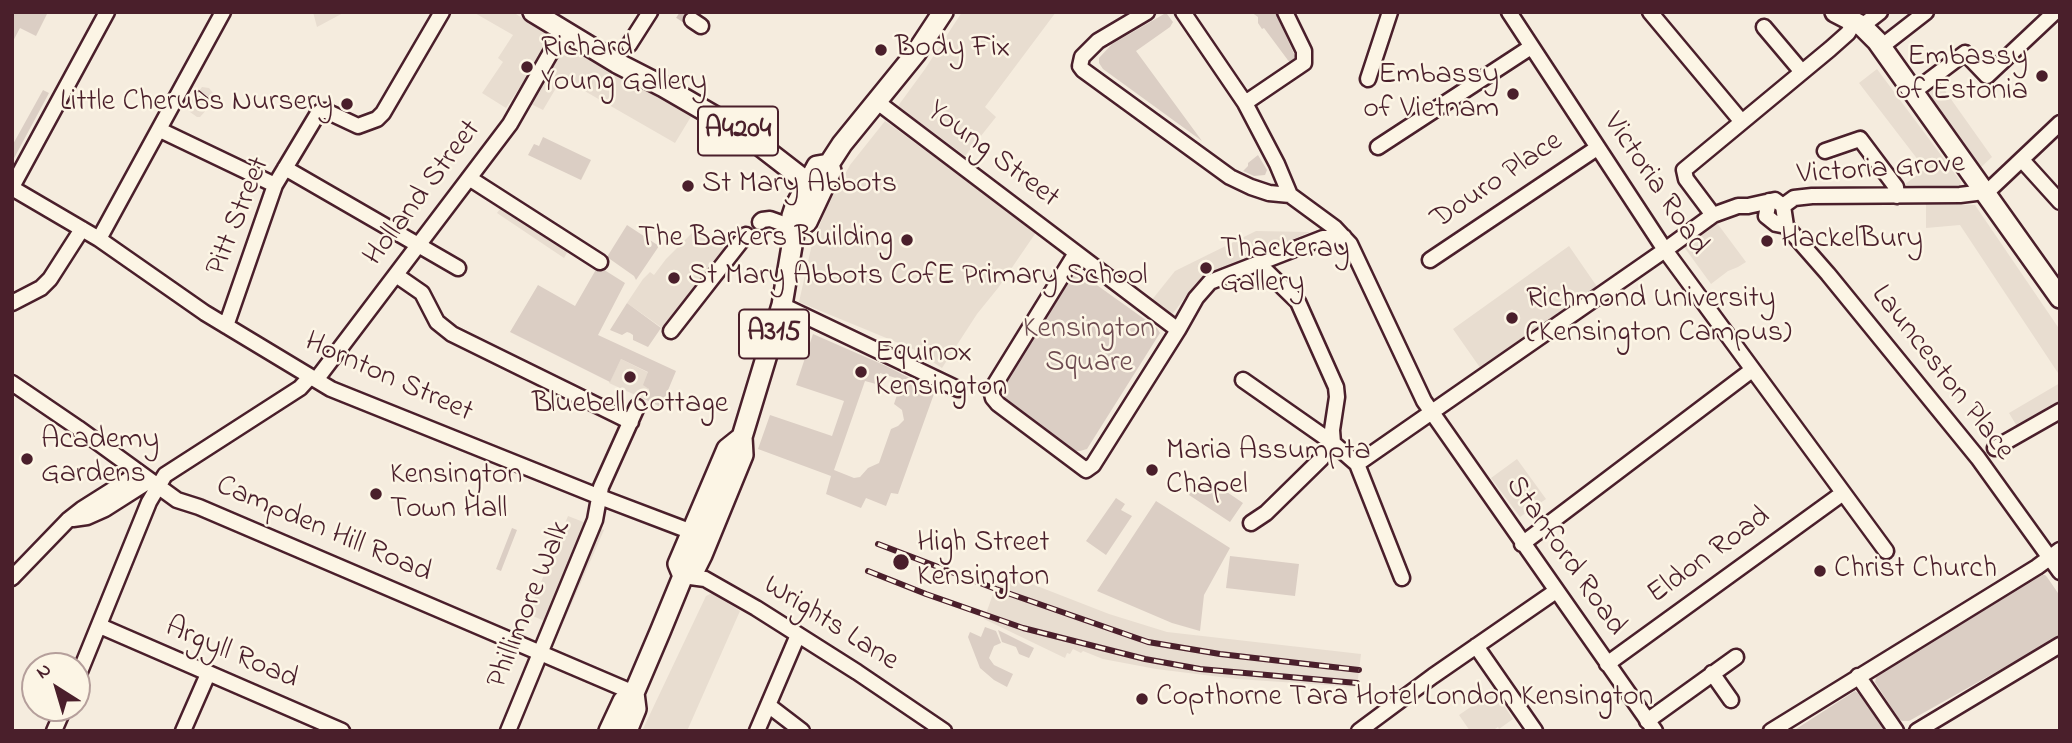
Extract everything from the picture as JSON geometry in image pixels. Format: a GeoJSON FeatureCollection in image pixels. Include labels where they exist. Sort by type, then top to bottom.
{"type":"FeatureCollection","features":[{"type":"Feature","properties":{"kind":"main road","name":"A315"},"geometry":{"type":"LineString","coordinates":[[795,228],[807,222],[829,170],[876,101],[916,53],[943,12]]}},
{"type":"Feature","properties":{"kind":"main road"},"geometry":{"type":"LineString","coordinates":[[1835,12],[1858,24],[1881,47],[2060,298]]}},
{"type":"Feature","properties":{"kind":"main road","name":"A4204"},"geometry":{"type":"LineString","coordinates":[[539,14],[563,31],[745,134],[807,182],[816,202]]}},
{"type":"Feature","properties":{"kind":"main road","name":"A4204"},"geometry":{"type":"LineString","coordinates":[[807,182],[818,181],[829,170]]}},
{"type":"Feature","properties":{"kind":"main road","name":"A315"},"geometry":{"type":"LineString","coordinates":[[627,731],[636,709],[634,693],[683,576],[695,569],[726,502],[743,455],[742,437],[782,305],[795,228],[792,216],[807,182]]}},
{"type":"Feature","properties":{"kind":"main road","name":"A315"},"geometry":{"type":"LineString","coordinates":[[683,576],[678,564],[727,449],[742,437]]}},
{"type":"Feature","properties":{"kind":"main road","name":"A315"},"geometry":{"type":"LineString","coordinates":[[609,731],[623,701],[634,693]]}},
{"type":"Feature","properties":{"kind":"street"},"geometry":{"type":"LineString","coordinates":[[12,188],[107,12]]}},
{"type":"Feature","properties":{"kind":"street"},"geometry":{"type":"LineString","coordinates":[[99,239],[223,12]]}},
{"type":"Feature","properties":{"kind":"street","name":"Pitt Street"},"geometry":{"type":"LineString","coordinates":[[226,326],[275,186],[321,111],[358,126],[377,119],[442,12]]}},
{"type":"Feature","properties":{"kind":"street"},"geometry":{"type":"LineString","coordinates":[[629,45],[650,12]]}},
{"type":"Feature","properties":{"kind":"street"},"geometry":{"type":"LineString","coordinates":[[1147,12],[1098,41],[1082,57],[1080,66],[1230,177],[1251,187],[1290,195]]}},
{"type":"Feature","properties":{"kind":"street"},"geometry":{"type":"LineString","coordinates":[[1183,12],[1245,103],[1290,195],[1344,237]]}},
{"type":"Feature","properties":{"kind":"street"},"geometry":{"type":"LineString","coordinates":[[1245,103],[1304,63],[1304,51],[1285,12]]}},
{"type":"Feature","properties":{"kind":"street"},"geometry":{"type":"LineString","coordinates":[[1368,79],[1390,12]]}},
{"type":"Feature","properties":{"kind":"street","name":"Victoria Road"},"geometry":{"type":"LineString","coordinates":[[1509,12],[1665,250],[1886,551]]}},
{"type":"Feature","properties":{"kind":"street"},"geometry":{"type":"LineString","coordinates":[[1650,12],[1742,122]]}},
{"type":"Feature","properties":{"kind":"street"},"geometry":{"type":"LineString","coordinates":[[1357,464],[1713,215],[1686,179],[1683,172],[1686,168],[1858,24],[1880,12]]}},
{"type":"Feature","properties":{"kind":"street"},"geometry":{"type":"LineString","coordinates":[[1881,47],[1926,12]]}},
{"type":"Feature","properties":{"kind":"street"},"geometry":{"type":"LineString","coordinates":[[1912,93],[1965,53],[1987,76],[2055,12]]}},
{"type":"Feature","properties":{"kind":"street"},"geometry":{"type":"LineString","coordinates":[[1764,27],[1802,72]]}},
{"type":"Feature","properties":{"kind":"street","name":"Holland Street"},"geometry":{"type":"LineString","coordinates":[[149,480],[165,475],[313,378],[396,275],[510,124],[563,31]]}},
{"type":"Feature","properties":{"kind":"street"},"geometry":{"type":"LineString","coordinates":[[1378,147],[1531,47]]}},
{"type":"Feature","properties":{"kind":"street","name":"Young Street"},"geometry":{"type":"LineString","coordinates":[[876,101],[1076,253]]}},
{"type":"Feature","properties":{"kind":"street"},"geometry":{"type":"LineString","coordinates":[[1984,192],[2060,123]]}},
{"type":"Feature","properties":{"kind":"street"},"geometry":{"type":"LineString","coordinates":[[160,130],[275,186]]}},
{"type":"Feature","properties":{"kind":"street"},"geometry":{"type":"LineString","coordinates":[[1825,151],[1860,139],[1896,187],[1897,196]]}},
{"type":"Feature","properties":{"kind":"street","name":"Douro Place"},"geometry":{"type":"LineString","coordinates":[[1430,260],[1597,148]]}},
{"type":"Feature","properties":{"kind":"street"},"geometry":{"type":"LineString","coordinates":[[2022,160],[2060,202]]}},
{"type":"Feature","properties":{"kind":"street"},"geometry":{"type":"LineString","coordinates":[[285,168],[458,268]]}},
{"type":"Feature","properties":{"kind":"street"},"geometry":{"type":"LineString","coordinates":[[469,178],[600,262]]}},
{"type":"Feature","properties":{"kind":"street","name":"Hornton Street"},"geometry":{"type":"LineString","coordinates":[[12,188],[99,239],[226,326],[331,388],[692,532]]}},
{"type":"Feature","properties":{"kind":"street","name":"Victoria Grove"},"geometry":{"type":"LineString","coordinates":[[1713,215],[1738,206],[1776,204],[1794,198],[1960,195],[1984,192]]}},
{"type":"Feature","properties":{"kind":"street","name":"Launceston Place"},"geometry":{"type":"LineString","coordinates":[[1776,204],[1786,226],[2055,554],[2060,572]]}},
{"type":"Feature","properties":{"kind":"street"},"geometry":{"type":"LineString","coordinates":[[760,222],[770,219],[795,228]]}},
{"type":"Feature","properties":{"kind":"street"},"geometry":{"type":"LineString","coordinates":[[12,303],[41,288],[50,279],[82,229]]}},
{"type":"Feature","properties":{"kind":"street"},"geometry":{"type":"LineString","coordinates":[[671,331],[746,235]]}},
{"type":"Feature","properties":{"kind":"street"},"geometry":{"type":"LineString","coordinates":[[1178,330],[1076,253],[992,389],[994,401],[1083,469],[1090,469],[1178,330],[1196,298],[1210,282],[1323,238],[1344,237]]}},
{"type":"Feature","properties":{"kind":"street","name":"Stanford Road"},"geometry":{"type":"LineString","coordinates":[[1344,237],[1350,244],[1424,401],[1651,726]]}},
{"type":"Feature","properties":{"kind":"street"},"geometry":{"type":"LineString","coordinates":[[1251,523],[1266,513],[1321,459],[1333,443],[1332,430],[1338,397],[1298,302],[1259,264]]}},
{"type":"Feature","properties":{"kind":"street"},"geometry":{"type":"LineString","coordinates":[[396,275],[422,293],[438,322],[452,334],[631,422]]}},
{"type":"Feature","properties":{"kind":"street"},"geometry":{"type":"LineString","coordinates":[[782,305],[958,389]]}},
{"type":"Feature","properties":{"kind":"street"},"geometry":{"type":"LineString","coordinates":[[1522,544],[1752,370]]}},
{"type":"Feature","properties":{"kind":"street"},"geometry":{"type":"LineString","coordinates":[[1243,380],[1333,443],[1357,464],[1402,578]]}},
{"type":"Feature","properties":{"kind":"street","name":"Campden Hill Road"},"geometry":{"type":"LineString","coordinates":[[12,383],[177,500],[225,517],[634,693]]}},
{"type":"Feature","properties":{"kind":"street","name":"Phillimore Walk"},"geometry":{"type":"LineString","coordinates":[[508,731],[595,520],[601,488],[637,407]]}},
{"type":"Feature","properties":{"kind":"street"},"geometry":{"type":"LineString","coordinates":[[1995,448],[2060,411]]}},
{"type":"Feature","properties":{"kind":"street"},"geometry":{"type":"LineString","coordinates":[[12,578],[82,509],[149,480],[146,511],[89,652]]}},
{"type":"Feature","properties":{"kind":"street","name":"Eldon Road"},"geometry":{"type":"LineString","coordinates":[[1607,664],[1843,493]]}},
{"type":"Feature","properties":{"kind":"street"},"geometry":{"type":"LineString","coordinates":[[1771,731],[2055,554]]}},
{"type":"Feature","properties":{"kind":"street","name":"Wrights Lane"},"geometry":{"type":"LineString","coordinates":[[683,576],[705,579],[857,672],[944,731]]}},
{"type":"Feature","properties":{"kind":"street"},"geometry":{"type":"LineString","coordinates":[[1359,731],[1556,591]]}},
{"type":"Feature","properties":{"kind":"street","name":"Argyll Road"},"geometry":{"type":"LineString","coordinates":[[100,626],[208,674],[311,725],[342,731]]}},
{"type":"Feature","properties":{"kind":"street"},"geometry":{"type":"LineString","coordinates":[[757,731],[798,635]]}},
{"type":"Feature","properties":{"kind":"street"},"geometry":{"type":"LineString","coordinates":[[1917,731],[2060,645]]}},
{"type":"Feature","properties":{"kind":"street"},"geometry":{"type":"LineString","coordinates":[[1476,646],[1535,731]]}},
{"type":"Feature","properties":{"kind":"street"},"geometry":{"type":"LineString","coordinates":[[1651,726],[1712,673],[1736,657]]}},
{"type":"Feature","properties":{"kind":"street"},"geometry":{"type":"LineString","coordinates":[[1712,673],[1731,700]]}},
{"type":"Feature","properties":{"kind":"street"},"geometry":{"type":"LineString","coordinates":[[183,731],[208,674]]}},
{"type":"Feature","properties":{"kind":"street"},"geometry":{"type":"LineString","coordinates":[[1858,676],[1896,731]]}},
{"type":"Feature","properties":{"kind":"street"},"geometry":{"type":"LineString","coordinates":[[768,705],[802,731]]}},
{"type":"Feature","properties":{"kind":"shaded area"},"geometry":{"type":"Polygon","coordinates":[[[313,12],[345,12],[317,27],[313,12]]]}},
{"type":"Feature","properties":{"kind":"shaded area"},"geometry":{"type":"Polygon","coordinates":[[[473,12],[513,12],[552,38],[506,108],[482,93],[503,62],[498,58],[513,35],[473,12]]]}},
{"type":"Feature","properties":{"kind":"shaded area"},"geometry":{"type":"Polygon","coordinates":[[[962,12],[1056,12],[985,107],[996,117],[965,156],[898,106],[962,12]]]}},
{"type":"Feature","properties":{"kind":"shaded area"},"geometry":{"type":"Polygon","coordinates":[[[562,43],[692,115],[675,143],[562,78],[543,110],[527,102],[562,43]]]}},
{"type":"Feature","properties":{"kind":"shaded area"},"geometry":{"type":"Polygon","coordinates":[[[1877,69],[1961,182],[1959,189],[1900,188],[1925,169],[1859,83],[1877,69]]]}},
{"type":"Feature","properties":{"kind":"shaded area"},"geometry":{"type":"Polygon","coordinates":[[[1936,78],[1992,157],[1978,170],[1918,91],[1936,78]]]}},
{"type":"Feature","properties":{"kind":"shaded area"},"geometry":{"type":"Polygon","coordinates":[[[202,87],[209,88],[217,98],[197,117],[187,107],[202,87]]]}},
{"type":"Feature","properties":{"kind":"shaded area","name":"The Barkers Building"},"geometry":{"type":"Polygon","coordinates":[[[885,121],[1037,231],[942,368],[913,349],[799,302],[812,244],[827,207],[850,165],[885,121]]]}},
{"type":"Feature","properties":{"kind":"shaded area"},"geometry":{"type":"Polygon","coordinates":[[[505,202],[571,246],[564,258],[497,213],[505,202]]]}},
{"type":"Feature","properties":{"kind":"shaded area"},"geometry":{"type":"Polygon","coordinates":[[[1926,204],[1975,205],[2060,330],[2060,376],[1960,225],[1926,228],[1926,204]]]}},
{"type":"Feature","properties":{"kind":"shaded area"},"geometry":{"type":"Polygon","coordinates":[[[1717,223],[1746,262],[1711,284],[1684,247],[1717,223]]]}},
{"type":"Feature","properties":{"kind":"shaded area","name":"St Mary Abbots CofE Primary School"},"geometry":{"type":"Polygon","coordinates":[[[698,227],[726,250],[665,330],[627,303],[643,279],[650,272],[654,275],[698,227]]]}},
{"type":"Feature","properties":{"kind":"shaded area"},"geometry":{"type":"Polygon","coordinates":[[[1256,231],[1310,232],[1202,278],[1171,316],[1151,301],[1175,271],[1256,231]]]}},
{"type":"Feature","properties":{"kind":"shaded area","name":"Richmond University (Kensington Campus)"},"geometry":{"type":"Polygon","coordinates":[[[1569,246],[1598,288],[1481,369],[1453,329],[1569,246]]]}},
{"type":"Feature","properties":{"kind":"shaded area","name":"Bluebell Cottage"},"geometry":{"type":"Polygon","coordinates":[[[621,359],[649,373],[649,388],[644,399],[609,383],[621,359]]]}},
{"type":"Feature","properties":{"kind":"shaded area"},"geometry":{"type":"Polygon","coordinates":[[[2060,383],[2060,403],[2018,428],[2009,413],[2060,383]]]}},
{"type":"Feature","properties":{"kind":"shaded area"},"geometry":{"type":"Polygon","coordinates":[[[1517,459],[1546,499],[1520,517],[1491,478],[1517,459]]]}},
{"type":"Feature","properties":{"kind":"shaded area"},"geometry":{"type":"Polygon","coordinates":[[[568,516],[604,530],[561,628],[528,614],[568,516]]]}},
{"type":"Feature","properties":{"kind":"shaded area"},"geometry":{"type":"Polygon","coordinates":[[[1001,572],[1109,614],[1167,632],[1361,654],[1357,687],[1237,679],[1156,669],[1103,659],[1073,649],[1065,658],[984,619],[1001,572]]]}},
{"type":"Feature","properties":{"kind":"shaded area"},"geometry":{"type":"Polygon","coordinates":[[[712,593],[740,611],[687,731],[642,731],[706,596],[712,593]]]}},
{"type":"Feature","properties":{"kind":"shaded area"},"geometry":{"type":"Polygon","coordinates":[[[1494,691],[1513,719],[1492,731],[1470,731],[1459,715],[1494,691]]]}},
{"type":"Feature","properties":{"kind":"green space"},"geometry":{"type":"Polygon","coordinates":[[[12,12],[48,12],[36,36],[20,28],[12,43],[12,12]]]}},
{"type":"Feature","properties":{"kind":"green space"},"geometry":{"type":"Polygon","coordinates":[[[1251,12],[1275,12],[1295,56],[1294,61],[1290,63],[1264,28],[1262,29],[1258,17],[1251,12]]]}},
{"type":"Feature","properties":{"kind":"green space"},"geometry":{"type":"Polygon","coordinates":[[[1164,14],[1173,22],[1170,27],[1136,51],[1202,141],[1103,69],[1099,63],[1099,58],[1112,44],[1164,14]]]}},
{"type":"Feature","properties":{"kind":"green space"},"geometry":{"type":"Polygon","coordinates":[[[43,90],[49,93],[12,162],[12,146],[43,90]]]}},
{"type":"Feature","properties":{"kind":"green space"},"geometry":{"type":"Polygon","coordinates":[[[543,137],[591,160],[581,180],[528,155],[534,144],[539,146],[543,137]]]}},
{"type":"Feature","properties":{"kind":"green space"},"geometry":{"type":"Polygon","coordinates":[[[1258,155],[1267,170],[1265,175],[1254,176],[1243,171],[1248,163],[1258,155]]]}},
{"type":"Feature","properties":{"kind":"green space"},"geometry":{"type":"Polygon","coordinates":[[[627,225],[659,246],[636,280],[607,257],[627,225]]]}},
{"type":"Feature","properties":{"kind":"green space"},"geometry":{"type":"Polygon","coordinates":[[[598,266],[625,283],[598,335],[676,371],[661,407],[644,399],[649,389],[643,385],[648,372],[621,359],[610,382],[510,332],[538,285],[575,306],[598,266]]]}},
{"type":"Feature","properties":{"kind":"green space","name":"Kensington Square"},"geometry":{"type":"Polygon","coordinates":[[[1080,273],[1157,328],[1160,333],[1087,449],[1076,451],[1002,399],[1001,394],[1072,277],[1080,273]]]}},
{"type":"Feature","properties":{"kind":"green space"},"geometry":{"type":"Polygon","coordinates":[[[627,303],[661,328],[648,347],[633,340],[630,333],[622,335],[610,330],[627,303]]]}},
{"type":"Feature","properties":{"kind":"green space"},"geometry":{"type":"Polygon","coordinates":[[[813,334],[935,391],[898,494],[891,493],[886,506],[866,498],[861,508],[826,494],[831,476],[758,449],[770,415],[832,436],[844,401],[796,385],[813,334]],[[880,373],[876,384],[865,381],[834,470],[854,478],[860,477],[868,468],[879,463],[891,429],[904,420],[902,410],[894,404],[902,380],[880,373]]]}},
{"type":"Feature","properties":{"kind":"green space"},"geometry":{"type":"Polygon","coordinates":[[[1202,475],[1243,503],[1230,522],[1189,495],[1202,475]]]}},
{"type":"Feature","properties":{"kind":"green space"},"geometry":{"type":"Polygon","coordinates":[[[1116,498],[1125,504],[1121,510],[1132,516],[1106,555],[1086,541],[1116,498]]]}},
{"type":"Feature","properties":{"kind":"green space"},"geometry":{"type":"Polygon","coordinates":[[[1156,501],[1230,548],[1204,595],[1200,631],[1172,623],[1097,591],[1156,501]]]}},
{"type":"Feature","properties":{"kind":"green space"},"geometry":{"type":"Polygon","coordinates":[[[512,528],[517,530],[501,571],[496,569],[512,528]]]}},
{"type":"Feature","properties":{"kind":"green space"},"geometry":{"type":"Polygon","coordinates":[[[1230,556],[1299,564],[1295,596],[1226,588],[1230,556]]]}},
{"type":"Feature","properties":{"kind":"green space"},"geometry":{"type":"Polygon","coordinates":[[[2037,575],[2045,575],[2060,596],[2060,636],[1909,721],[1898,718],[1875,682],[1877,675],[2037,575]]]}},
{"type":"Feature","properties":{"kind":"green space"},"geometry":{"type":"Polygon","coordinates":[[[985,627],[996,631],[1001,643],[994,646],[989,658],[994,665],[1013,674],[1007,687],[980,668],[968,637],[970,632],[981,637],[985,627]]]}},
{"type":"Feature","properties":{"kind":"green space"},"geometry":{"type":"Polygon","coordinates":[[[998,630],[1034,648],[1029,658],[1019,654],[1016,647],[1002,642],[998,630]]]}},
{"type":"Feature","properties":{"kind":"green space"},"geometry":{"type":"Polygon","coordinates":[[[1855,691],[1861,695],[1884,731],[1793,731],[1855,691]]]}},
{"type":"Feature","properties":{"kind":"tunnel"},"geometry":{"type":"LineString","coordinates":[[680,12],[692,20]]}},
{"type":"Feature","properties":{"kind":"railway"},"geometry":{"type":"LineString","coordinates":[[198,93],[211,104]]}},
{"type":"Feature","properties":{"kind":"railway"},"geometry":{"type":"LineString","coordinates":[[878,544],[1148,642],[1220,654],[1359,670]]}},
{"type":"Feature","properties":{"kind":"railway"},"geometry":{"type":"LineString","coordinates":[[868,571],[1023,628],[1145,659],[1200,669],[1357,683]]}},
{"type":"Feature","properties":{"kind":"place","name":"Body Fix"},"geometry":{"type":"Point","coordinates":[881,50]}},
{"type":"Feature","properties":{"kind":"place","name":"Richard Young Gallery"},"geometry":{"type":"Point","coordinates":[527,67]}},
{"type":"Feature","properties":{"kind":"place","name":"Embassy of Estonia"},"geometry":{"type":"Point","coordinates":[2042,76]}},
{"type":"Feature","properties":{"kind":"place","name":"Embassy of Vietnam"},"geometry":{"type":"Point","coordinates":[1513,94]}},
{"type":"Feature","properties":{"kind":"place","name":"Little Cherubs Nursery"},"geometry":{"type":"Point","coordinates":[347,104]}},
{"type":"Feature","properties":{"kind":"place","name":"St Mary Abbots"},"geometry":{"type":"Point","coordinates":[688,186]}},
{"type":"Feature","properties":{"kind":"place","name":"The Barkers Building"},"geometry":{"type":"Point","coordinates":[907,240]}},
{"type":"Feature","properties":{"kind":"place","name":"HackelBury"},"geometry":{"type":"Point","coordinates":[1767,241]}},
{"type":"Feature","properties":{"kind":"place","name":"Thackeray Gallery"},"geometry":{"type":"Point","coordinates":[1206,268]}},
{"type":"Feature","properties":{"kind":"place","name":"St Mary Abbots CofE Primary School"},"geometry":{"type":"Point","coordinates":[674,278]}},
{"type":"Feature","properties":{"kind":"place","name":"Richmond University (Kensington Campus)"},"geometry":{"type":"Point","coordinates":[1512,318]}},
{"type":"Feature","properties":{"kind":"place","name":"Equinox Kensington"},"geometry":{"type":"Point","coordinates":[861,372]}},
{"type":"Feature","properties":{"kind":"place","name":"Bluebell Cottage"},"geometry":{"type":"Point","coordinates":[630,377]}},
{"type":"Feature","properties":{"kind":"place","name":"Academy Gardens"},"geometry":{"type":"Point","coordinates":[27,459]}},
{"type":"Feature","properties":{"kind":"place","name":"Maria Assumpta Chapel"},"geometry":{"type":"Point","coordinates":[1152,470]}},
{"type":"Feature","properties":{"kind":"place","name":"Kensington Town Hall"},"geometry":{"type":"Point","coordinates":[376,494]}},
{"type":"Feature","properties":{"kind":"place","name":"High Street Kensington"},"geometry":{"type":"Point","coordinates":[901,562]}},
{"type":"Feature","properties":{"kind":"place","name":"Christ Church"},"geometry":{"type":"Point","coordinates":[1820,571]}},
{"type":"Feature","properties":{"kind":"place","name":"Copthorne Tara Hotel London Kensington"},"geometry":{"type":"Point","coordinates":[1142,699]}}]}
